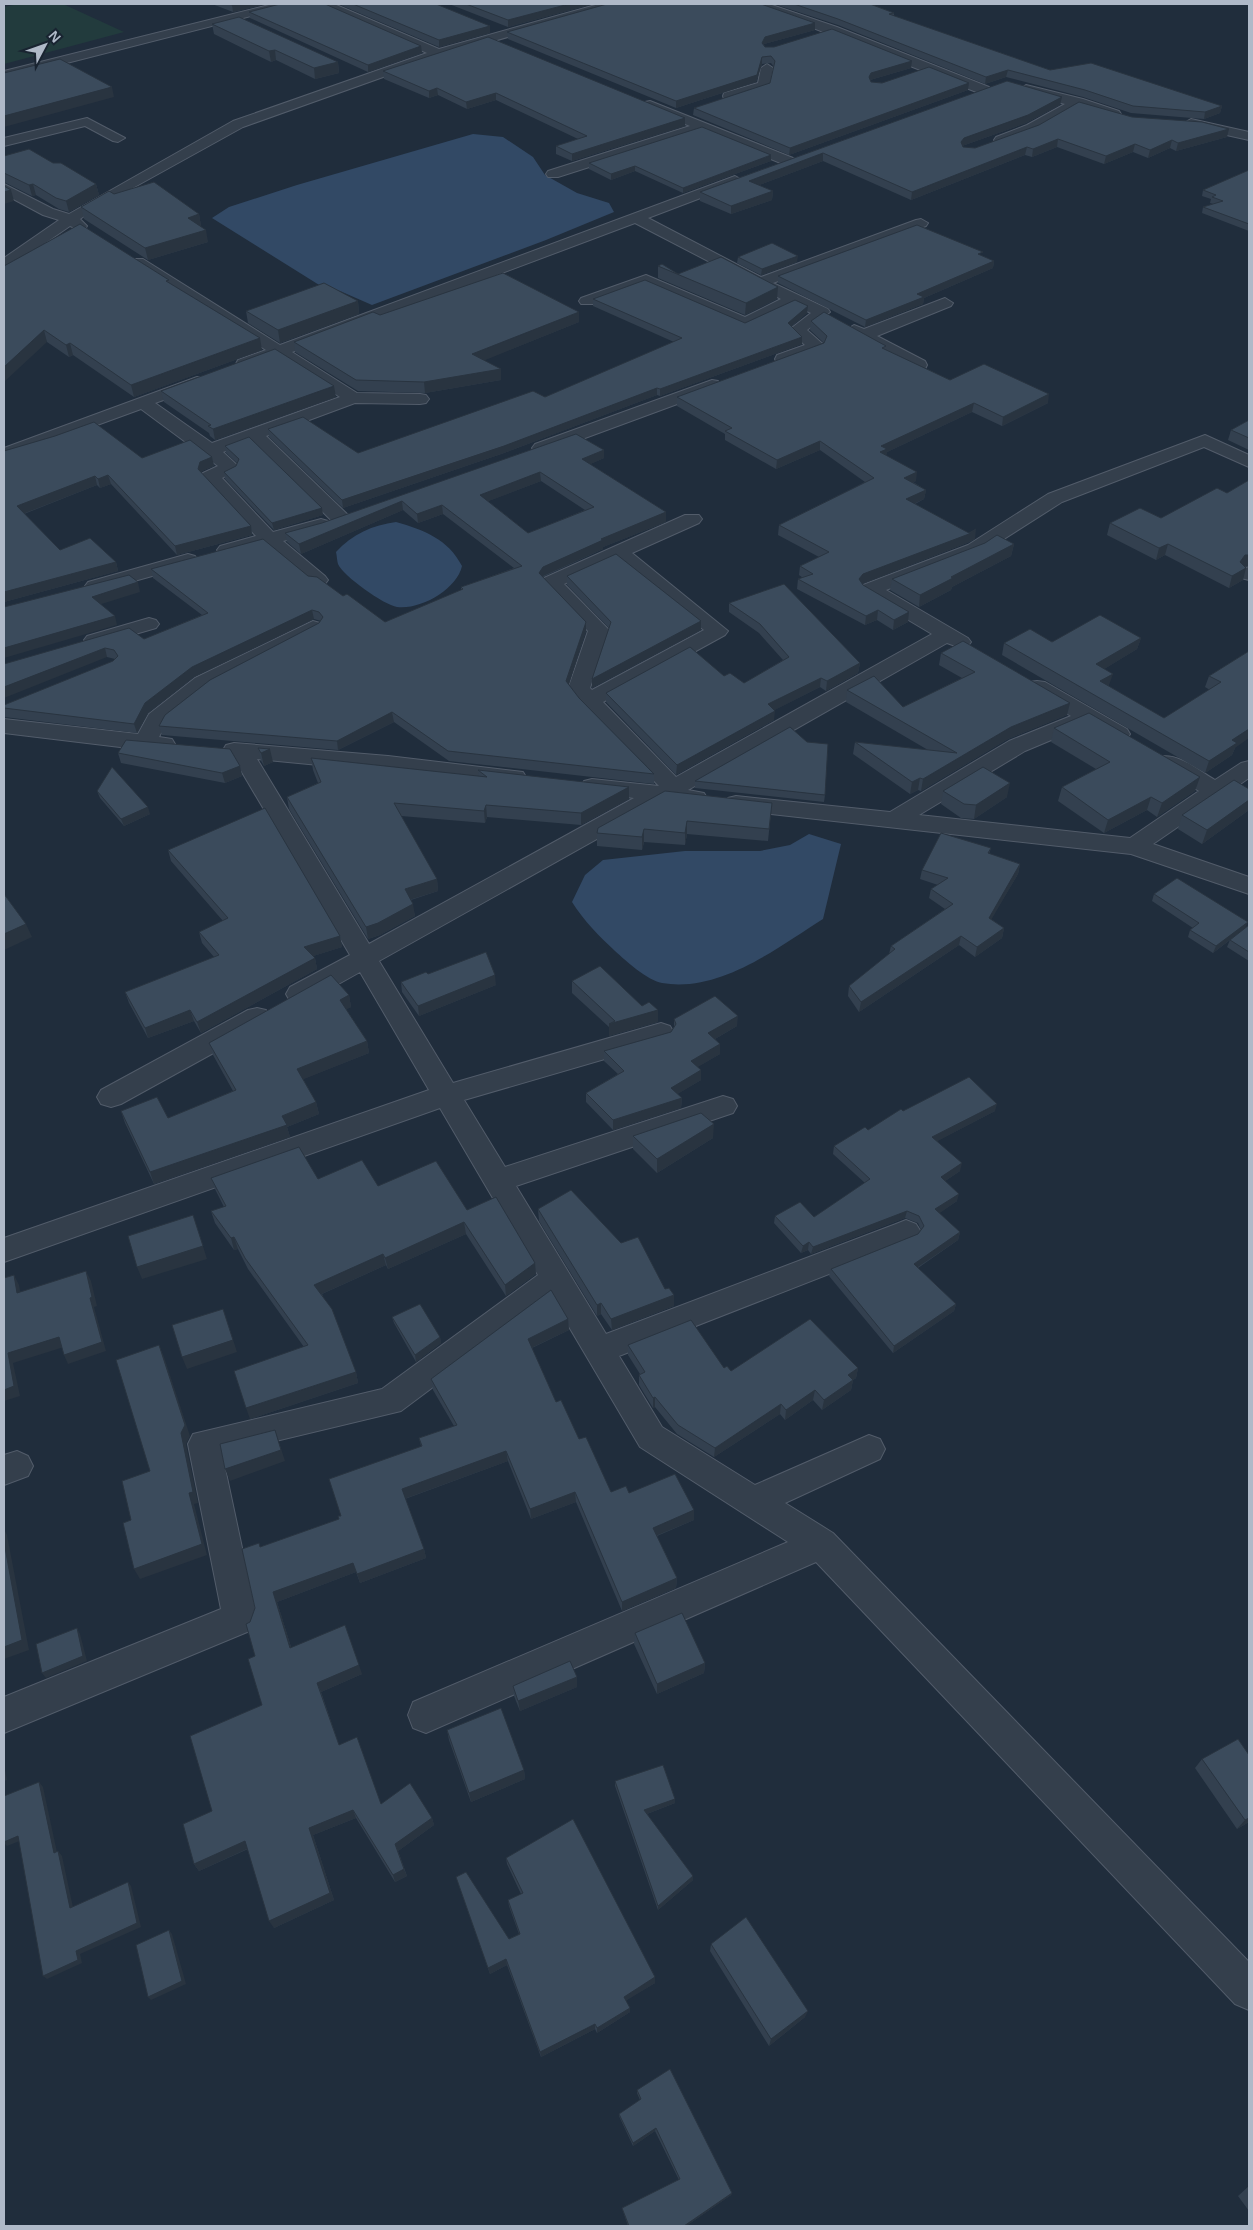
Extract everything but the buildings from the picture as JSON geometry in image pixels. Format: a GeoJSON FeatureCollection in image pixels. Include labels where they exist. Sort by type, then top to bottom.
{"type":"FeatureCollection","features":[{"type":"Feature","properties":{"kind":"street"},"geometry":{"type":"LineString","coordinates":[[4,75],[286,4]]}},
{"type":"Feature","properties":{"kind":"street"},"geometry":{"type":"LineString","coordinates":[[325,4],[438,53]]}},
{"type":"Feature","properties":{"kind":"street"},"geometry":{"type":"LineString","coordinates":[[569,4],[586,10]]}},
{"type":"Feature","properties":{"kind":"street"},"geometry":{"type":"LineString","coordinates":[[5,261],[70,219],[238,124],[438,53],[489,32],[507,39],[586,10],[611,4]]}},
{"type":"Feature","properties":{"kind":"street"},"geometry":{"type":"LineString","coordinates":[[758,4],[834,30],[928,68],[992,88],[966,97]]}},
{"type":"Feature","properties":{"kind":"street"},"geometry":{"type":"LineString","coordinates":[[217,10],[250,25]]}},
{"type":"Feature","properties":{"kind":"street"},"geometry":{"type":"LineString","coordinates":[[816,35],[834,30]]}},
{"type":"Feature","properties":{"kind":"street"},"geometry":{"type":"LineString","coordinates":[[719,100],[764,85],[767,68]]}},
{"type":"Feature","properties":{"kind":"street"},"geometry":{"type":"LineString","coordinates":[[911,74],[928,68]]}},
{"type":"Feature","properties":{"kind":"street"},"geometry":{"type":"LineString","coordinates":[[349,70],[367,78]]}},
{"type":"Feature","properties":{"kind":"street"},"geometry":{"type":"LineString","coordinates":[[1015,86],[1078,102],[1130,119]]}},
{"type":"Feature","properties":{"kind":"street"},"geometry":{"type":"LineString","coordinates":[[639,100],[788,162]]}},
{"type":"Feature","properties":{"kind":"street"},"geometry":{"type":"LineString","coordinates":[[986,145],[1032,128],[1078,102]]}},
{"type":"Feature","properties":{"kind":"street"},"geometry":{"type":"LineString","coordinates":[[675,115],[692,109]]}},
{"type":"Feature","properties":{"kind":"street"},"geometry":{"type":"LineString","coordinates":[[7,141],[87,122],[118,138]]}},
{"type":"Feature","properties":{"kind":"street"},"geometry":{"type":"LineString","coordinates":[[1174,122],[1200,124],[1249,136]]}},
{"type":"Feature","properties":{"kind":"street"},"geometry":{"type":"LineString","coordinates":[[553,174],[702,126]]}},
{"type":"Feature","properties":{"kind":"street"},"geometry":{"type":"LineString","coordinates":[[707,141],[724,135]]}},
{"type":"Feature","properties":{"kind":"street"},"geometry":{"type":"LineString","coordinates":[[7,141],[32,152]]}},
{"type":"Feature","properties":{"kind":"street"},"geometry":{"type":"LineString","coordinates":[[770,168],[806,155]]}},
{"type":"Feature","properties":{"kind":"street"},"geometry":{"type":"LineString","coordinates":[[230,369],[752,174]]}},
{"type":"Feature","properties":{"kind":"street"},"geometry":{"type":"LineString","coordinates":[[4,188],[48,212],[70,219],[95,235]]}},
{"type":"Feature","properties":{"kind":"street"},"geometry":{"type":"LineString","coordinates":[[634,217],[760,283],[822,312],[919,366]]}},
{"type":"Feature","properties":{"kind":"street"},"geometry":{"type":"LineString","coordinates":[[760,283],[921,223]]}},
{"type":"Feature","properties":{"kind":"street"},"geometry":{"type":"LineString","coordinates":[[129,256],[353,398]]}},
{"type":"Feature","properties":{"kind":"street"},"geometry":{"type":"LineString","coordinates":[[588,301],[646,280],[745,323],[794,299]]}},
{"type":"Feature","properties":{"kind":"street"},"geometry":{"type":"LineString","coordinates":[[864,336],[945,303]]}},
{"type":"Feature","properties":{"kind":"street"},"geometry":{"type":"LineString","coordinates":[[771,363],[817,346],[797,330],[822,312]]}},
{"type":"Feature","properties":{"kind":"street"},"geometry":{"type":"LineString","coordinates":[[4,454],[213,375]]}},
{"type":"Feature","properties":{"kind":"street"},"geometry":{"type":"LineString","coordinates":[[530,452],[724,380]]}},
{"type":"Feature","properties":{"kind":"street"},"geometry":{"type":"LineString","coordinates":[[210,450],[353,398],[420,399]]}},
{"type":"Feature","properties":{"kind":"street"},"geometry":{"type":"LineString","coordinates":[[142,402],[210,450],[230,467],[210,477],[269,539],[318,580]]}},
{"type":"Feature","properties":{"kind":"street"},"geometry":{"type":"LineString","coordinates":[[254,434],[340,518]]}},
{"type":"Feature","properties":{"kind":"street"},"geometry":{"type":"LineString","coordinates":[[980,654],[870,589],[975,549],[1055,498],[1205,440],[1249,462]]}},
{"type":"Feature","properties":{"kind":"street"},"geometry":{"type":"LineString","coordinates":[[81,589],[269,539],[358,512]]}},
{"type":"Feature","properties":{"kind":"street"},"geometry":{"type":"LineString","coordinates":[[666,791],[579,689],[600,630],[551,582],[692,519]]}},
{"type":"Feature","properties":{"kind":"street"},"geometry":{"type":"LineString","coordinates":[[589,701],[718,631],[618,552]]}},
{"type":"Feature","properties":{"kind":"street"},"geometry":{"type":"LineString","coordinates":[[76,646],[148,624]]}},
{"type":"Feature","properties":{"kind":"street"},"geometry":{"type":"LineString","coordinates":[[144,743],[158,719],[203,683],[313,627]]}},
{"type":"Feature","properties":{"kind":"street"},"geometry":{"type":"LineString","coordinates":[[111,1097],[947,634]]}},
{"type":"Feature","properties":{"kind":"street"},"geometry":{"type":"LineString","coordinates":[[1022,678],[1216,791]]}},
{"type":"Feature","properties":{"kind":"street"},"geometry":{"type":"LineString","coordinates":[[894,820],[1017,746],[1088,716]]}},
{"type":"Feature","properties":{"kind":"street"},"geometry":{"type":"LineString","coordinates":[[4,726],[183,746]]}},
{"type":"Feature","properties":{"kind":"street"},"geometry":{"type":"LineString","coordinates":[[533,780],[388,762],[227,749],[365,958],[651,1437],[821,1544],[1249,1990]]}},
{"type":"Feature","properties":{"kind":"street"},"geometry":{"type":"LineString","coordinates":[[1134,846],[1249,768]]}},
{"type":"Feature","properties":{"kind":"street"},"geometry":{"type":"LineString","coordinates":[[572,784],[666,791],[894,820],[1134,846],[1249,886]]}},
{"type":"Feature","properties":{"kind":"street"},"geometry":{"type":"LineString","coordinates":[[4,1250],[446,1095],[661,1033]]}},
{"type":"Feature","properties":{"kind":"street"},"geometry":{"type":"LineString","coordinates":[[498,1181],[723,1106]]}},
{"type":"Feature","properties":{"kind":"street"},"geometry":{"type":"LineString","coordinates":[[598,1350],[906,1232]]}},
{"type":"Feature","properties":{"kind":"street"},"geometry":{"type":"LineString","coordinates":[[4,1715],[240,1618],[204,1444],[390,1400],[556,1279]]}},
{"type":"Feature","properties":{"kind":"street"},"geometry":{"type":"LineString","coordinates":[[754,1502],[869,1449]]}},
{"type":"Feature","properties":{"kind":"street"},"geometry":{"type":"LineString","coordinates":[[426,1716],[821,1544]]}},
{"type":"Feature","properties":{"kind":"green space"},"geometry":{"type":"Polygon","coordinates":[[[18,4],[63,4],[124,32],[4,64],[4,7],[18,4]]]}},
{"type":"Feature","properties":{"kind":"water"},"geometry":{"type":"Polygon","coordinates":[[[473,134],[503,137],[533,157],[545,175],[577,193],[609,203],[614,212],[546,240],[372,305],[340,291],[324,288],[212,218],[229,207],[297,185],[473,134]]]}},
{"type":"Feature","properties":{"kind":"water"},"geometry":{"type":"Polygon","coordinates":[[[396,522],[416,528],[442,542],[450,549],[462,566],[453,583],[446,590],[417,605],[397,607],[383,601],[355,582],[338,564],[336,552],[349,540],[363,531],[379,525],[396,522]]]}},
{"type":"Feature","properties":{"kind":"water"},"geometry":{"type":"Polygon","coordinates":[[[809,834],[841,844],[823,919],[767,955],[726,975],[684,984],[656,981],[631,965],[603,940],[572,902],[585,875],[603,860],[685,851],[760,851],[790,845],[809,834]]]}}]}
